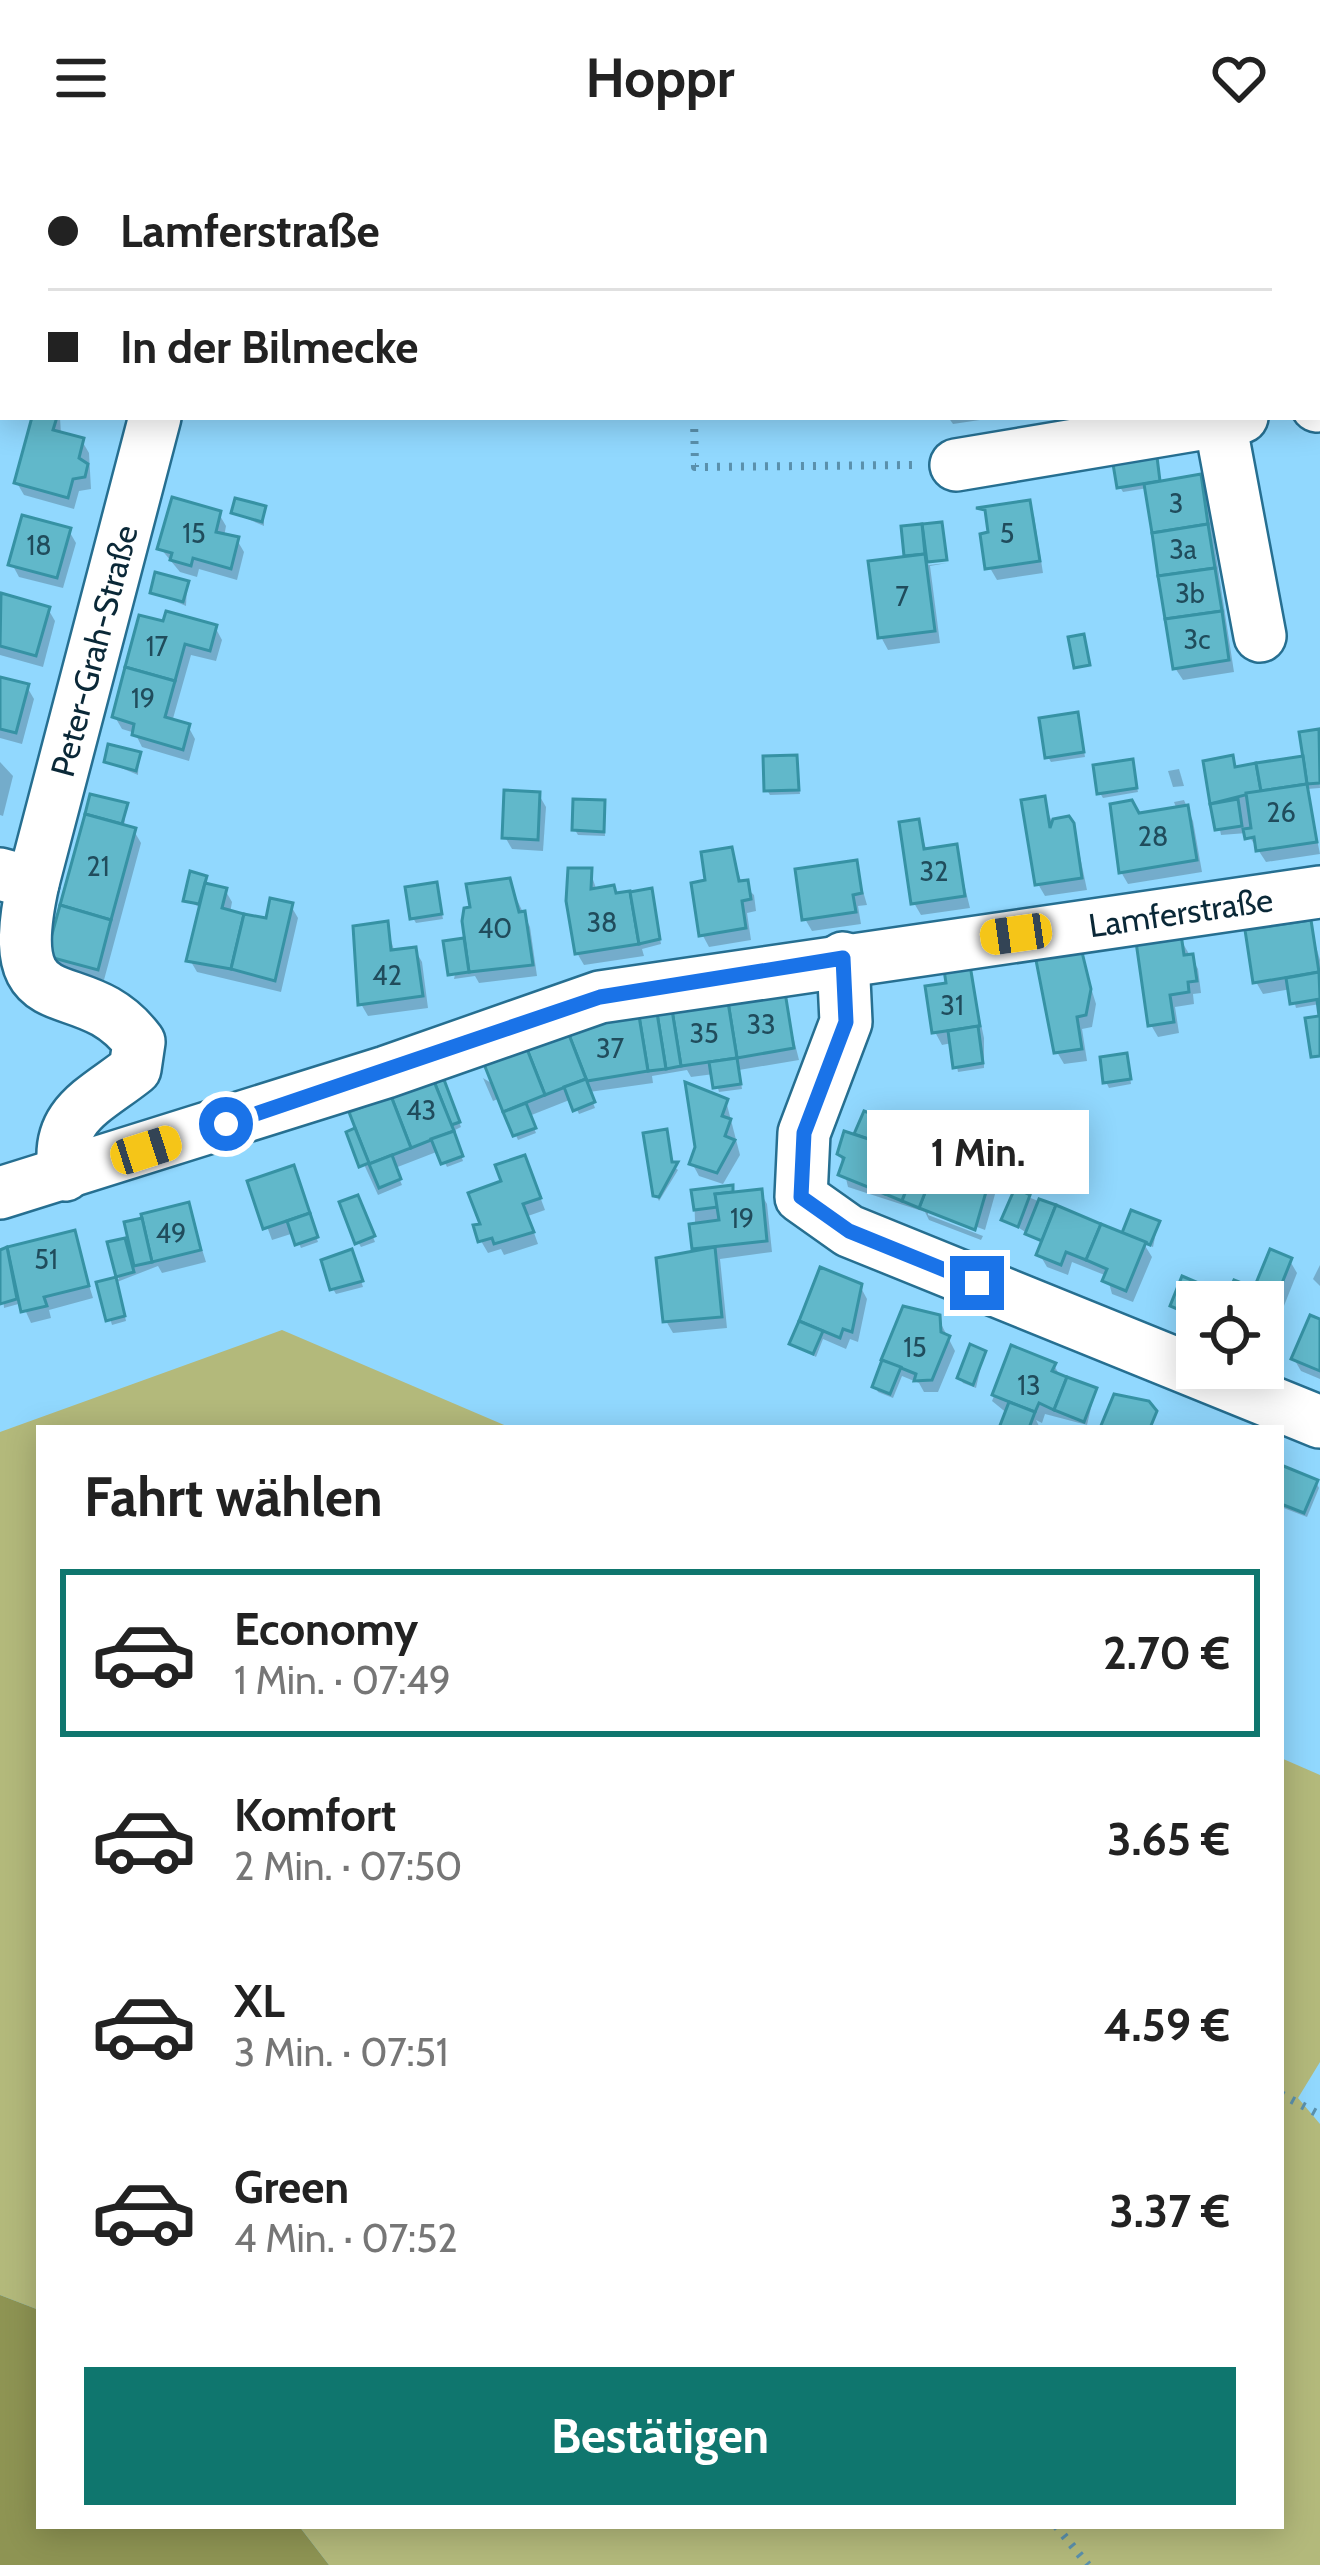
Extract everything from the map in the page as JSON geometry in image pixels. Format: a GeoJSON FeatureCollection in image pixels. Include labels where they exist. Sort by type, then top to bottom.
{"type":"FeatureCollection","features":[{"type":"Feature","properties":{"kind":"street","name":"Peter-Grah-Straße"},"geometry":{"type":"LineString","coordinates":[[65,1175],[61,1154],[68,1124],[80,1107],[135,1069],[141,1057],[129,1028],[40,985],[25,970],[18,945],[16,878],[154,420]]}},
{"type":"Feature","properties":{"kind":"street"},"geometry":{"type":"LineString","coordinates":[[956,465],[1215,420]]}},
{"type":"Feature","properties":{"kind":"street"},"geometry":{"type":"LineString","coordinates":[[1227,420],[1260,636]]}},
{"type":"Feature","properties":{"kind":"street","name":"Lamferstraße"},"geometry":{"type":"LineString","coordinates":[[0,1193],[600,997],[1320,892]]}},
{"type":"Feature","properties":{"kind":"street"},"geometry":{"type":"LineString","coordinates":[[843,958],[846,1022],[804,1133],[801,1197],[849,1231],[1320,1422]]}},
{"type":"Feature","properties":{"kind":"path"},"geometry":{"type":"LineString","coordinates":[[694,420],[695,467],[956,465]]}},
{"type":"Feature","properties":{"kind":"path"},"geometry":{"type":"LineString","coordinates":[[1284,2096],[1320,2114]]}},
{"type":"Feature","properties":{"kind":"path"},"geometry":{"type":"LineString","coordinates":[[1058,2529],[1088,2565]]}},
{"type":"Feature","properties":{"kind":"green space"},"geometry":{"type":"Polygon","coordinates":[[[282,1330],[504,1425],[36,1425],[36,2309],[0,2295],[0,1432],[282,1330]]]}},
{"type":"Feature","properties":{"kind":"green space"},"geometry":{"type":"Polygon","coordinates":[[[1284,1759],[1320,1775],[1320,2062],[1298,2098],[1320,2124],[1320,2565],[329,2565],[301,2529],[1284,2529],[1284,1759]]]}},
{"type":"Feature","properties":{"kind":"green space"},"geometry":{"type":"Polygon","coordinates":[[[0,2295],[36,2309],[36,2529],[301,2529],[329,2565],[0,2565],[0,2295]]]}},
{"type":"Feature","properties":{"kind":"building"},"geometry":{"type":"Polygon","coordinates":[[[31,420],[56,420],[53,430],[84,438],[79,458],[88,464],[85,477],[73,479],[68,498],[14,483],[31,420]]]}},
{"type":"Feature","properties":{"kind":"building"},"geometry":{"type":"Polygon","coordinates":[[[1157,457],[1160,481],[1117,488],[1113,464],[1157,457]]]}},
{"type":"Feature","properties":{"kind":"building"},"geometry":{"type":"Polygon","coordinates":[[[1201,474],[1208,524],[1152,533],[1144,484],[1201,474]]]}},
{"type":"Feature","properties":{"kind":"building"},"geometry":{"type":"Polygon","coordinates":[[[172,497],[221,511],[216,532],[239,537],[231,569],[193,558],[191,566],[170,560],[172,553],[157,549],[172,497]]]}},
{"type":"Feature","properties":{"kind":"building"},"geometry":{"type":"Polygon","coordinates":[[[235,498],[266,506],[262,522],[231,513],[235,498]]]}},
{"type":"Feature","properties":{"kind":"building"},"geometry":{"type":"Polygon","coordinates":[[[1030,500],[1040,561],[985,569],[980,534],[988,532],[985,510],[976,508],[1030,500]]]}},
{"type":"Feature","properties":{"kind":"building"},"geometry":{"type":"Polygon","coordinates":[[[22,515],[71,528],[57,578],[8,565],[22,515]]]}},
{"type":"Feature","properties":{"kind":"building"},"geometry":{"type":"Polygon","coordinates":[[[942,522],[947,560],[927,562],[922,524],[942,522]]]}},
{"type":"Feature","properties":{"kind":"building"},"geometry":{"type":"Polygon","coordinates":[[[922,524],[925,554],[904,556],[901,526],[922,524]]]}},
{"type":"Feature","properties":{"kind":"building"},"geometry":{"type":"Polygon","coordinates":[[[1208,524],[1215,568],[1158,576],[1152,533],[1208,524]]]}},
{"type":"Feature","properties":{"kind":"building"},"geometry":{"type":"Polygon","coordinates":[[[925,554],[935,631],[878,638],[868,561],[925,554]]]}},
{"type":"Feature","properties":{"kind":"building"},"geometry":{"type":"Polygon","coordinates":[[[1215,568],[1222,611],[1165,619],[1158,576],[1215,568]]]}},
{"type":"Feature","properties":{"kind":"building"},"geometry":{"type":"Polygon","coordinates":[[[155,572],[189,581],[183,602],[150,593],[155,572]]]}},
{"type":"Feature","properties":{"kind":"building"},"geometry":{"type":"Polygon","coordinates":[[[1,593],[50,607],[36,656],[0,646],[1,593]]]}},
{"type":"Feature","properties":{"kind":"building"},"geometry":{"type":"Polygon","coordinates":[[[166,611],[217,625],[210,651],[185,644],[175,681],[125,667],[139,615],[163,621],[166,611]]]}},
{"type":"Feature","properties":{"kind":"building"},"geometry":{"type":"Polygon","coordinates":[[[1222,611],[1229,660],[1173,669],[1165,619],[1222,611]]]}},
{"type":"Feature","properties":{"kind":"building"},"geometry":{"type":"Polygon","coordinates":[[[1084,634],[1090,665],[1074,668],[1068,637],[1084,634]]]}},
{"type":"Feature","properties":{"kind":"building"},"geometry":{"type":"Polygon","coordinates":[[[125,667],[175,681],[165,717],[190,724],[183,750],[132,735],[134,724],[112,717],[125,667]]]}},
{"type":"Feature","properties":{"kind":"building"},"geometry":{"type":"Polygon","coordinates":[[[0,677],[29,684],[16,733],[0,729],[0,677]]]}},
{"type":"Feature","properties":{"kind":"building"},"geometry":{"type":"Polygon","coordinates":[[[1078,712],[1084,752],[1045,758],[1039,718],[1078,712]]]}},
{"type":"Feature","properties":{"kind":"building"},"geometry":{"type":"Polygon","coordinates":[[[1319,729],[1320,783],[1307,784],[1299,732],[1319,729]]]}},
{"type":"Feature","properties":{"kind":"building"},"geometry":{"type":"Polygon","coordinates":[[[108,744],[141,752],[136,771],[104,762],[108,744]]]}},
{"type":"Feature","properties":{"kind":"building"},"geometry":{"type":"Polygon","coordinates":[[[797,755],[799,790],[764,791],[763,756],[797,755]]]}},
{"type":"Feature","properties":{"kind":"building"},"geometry":{"type":"Polygon","coordinates":[[[1233,755],[1235,767],[1256,763],[1261,791],[1210,804],[1203,761],[1233,755]]]}},
{"type":"Feature","properties":{"kind":"building"},"geometry":{"type":"Polygon","coordinates":[[[1303,756],[1307,784],[1261,791],[1256,763],[1303,756]]]}},
{"type":"Feature","properties":{"kind":"building"},"geometry":{"type":"Polygon","coordinates":[[[1133,759],[1137,788],[1097,794],[1093,765],[1133,759]]]}},
{"type":"Feature","properties":{"kind":"building"},"geometry":{"type":"Polygon","coordinates":[[[1307,784],[1317,842],[1256,851],[1254,837],[1245,839],[1243,829],[1251,828],[1246,793],[1307,784]]]}},
{"type":"Feature","properties":{"kind":"building"},"geometry":{"type":"Polygon","coordinates":[[[504,790],[540,792],[538,840],[502,838],[504,790]]]}},
{"type":"Feature","properties":{"kind":"building"},"geometry":{"type":"Polygon","coordinates":[[[90,794],[128,803],[122,824],[85,814],[90,794]]]}},
{"type":"Feature","properties":{"kind":"building"},"geometry":{"type":"Polygon","coordinates":[[[1045,796],[1050,828],[1053,819],[1069,816],[1074,823],[1082,878],[1035,885],[1021,800],[1045,796]]]}},
{"type":"Feature","properties":{"kind":"building"},"geometry":{"type":"Polygon","coordinates":[[[573,799],[605,800],[604,832],[572,830],[573,799]]]}},
{"type":"Feature","properties":{"kind":"building"},"geometry":{"type":"Polygon","coordinates":[[[1238,799],[1242,826],[1215,830],[1210,804],[1238,799]]]}},
{"type":"Feature","properties":{"kind":"building"},"geometry":{"type":"Polygon","coordinates":[[[1132,800],[1139,813],[1188,805],[1197,860],[1119,873],[1110,804],[1132,800]]]}},
{"type":"Feature","properties":{"kind":"building"},"geometry":{"type":"Polygon","coordinates":[[[85,814],[136,828],[111,920],[60,905],[85,814]]]}},
{"type":"Feature","properties":{"kind":"building"},"geometry":{"type":"Polygon","coordinates":[[[919,819],[924,849],[957,844],[965,896],[911,904],[899,822],[919,819]]]}},
{"type":"Feature","properties":{"kind":"building"},"geometry":{"type":"Polygon","coordinates":[[[732,847],[739,881],[748,880],[751,899],[742,901],[746,928],[699,936],[691,883],[705,880],[701,852],[732,847]]]}},
{"type":"Feature","properties":{"kind":"building"},"geometry":{"type":"Polygon","coordinates":[[[857,860],[862,893],[853,895],[856,912],[802,920],[795,869],[857,860]]]}},
{"type":"Feature","properties":{"kind":"building"},"geometry":{"type":"Polygon","coordinates":[[[568,868],[592,868],[591,889],[614,885],[616,893],[630,891],[639,944],[575,954],[566,901],[568,868]]]}},
{"type":"Feature","properties":{"kind":"building"},"geometry":{"type":"Polygon","coordinates":[[[190,871],[207,876],[199,904],[183,901],[190,871]]]}},
{"type":"Feature","properties":{"kind":"building"},"geometry":{"type":"Polygon","coordinates":[[[510,878],[519,912],[525,911],[533,965],[469,972],[462,921],[464,908],[470,907],[466,884],[510,878]]]}},
{"type":"Feature","properties":{"kind":"building"},"geometry":{"type":"Polygon","coordinates":[[[437,882],[442,914],[410,919],[405,887],[437,882]]]}},
{"type":"Feature","properties":{"kind":"building"},"geometry":{"type":"Polygon","coordinates":[[[205,883],[227,888],[222,908],[244,914],[231,969],[186,961],[205,883]]]}},
{"type":"Feature","properties":{"kind":"building"},"geometry":{"type":"Polygon","coordinates":[[[652,888],[660,939],[639,944],[630,892],[652,888]]]}},
{"type":"Feature","properties":{"kind":"building"},"geometry":{"type":"Polygon","coordinates":[[[270,898],[293,903],[275,981],[231,969],[244,914],[266,918],[270,898]]]}},
{"type":"Feature","properties":{"kind":"building"},"geometry":{"type":"Polygon","coordinates":[[[60,905],[111,920],[98,970],[46,956],[60,905]]]}},
{"type":"Feature","properties":{"kind":"building"},"geometry":{"type":"Polygon","coordinates":[[[1311,920],[1319,972],[1253,983],[1245,930],[1311,920]]]}},
{"type":"Feature","properties":{"kind":"building"},"geometry":{"type":"Polygon","coordinates":[[[388,921],[391,950],[416,947],[423,996],[358,1005],[353,926],[388,921]]]}},
{"type":"Feature","properties":{"kind":"building"},"geometry":{"type":"Polygon","coordinates":[[[1181,934],[1184,955],[1193,954],[1197,981],[1188,982],[1189,992],[1170,995],[1174,1022],[1148,1026],[1136,942],[1181,934]]]}},
{"type":"Feature","properties":{"kind":"building"},"geometry":{"type":"Polygon","coordinates":[[[464,938],[469,972],[448,975],[443,941],[464,938]]]}},
{"type":"Feature","properties":{"kind":"building"},"geometry":{"type":"Polygon","coordinates":[[[1081,948],[1091,989],[1086,1015],[1077,1017],[1082,1049],[1054,1053],[1035,955],[1081,948]]]}},
{"type":"Feature","properties":{"kind":"building"},"geometry":{"type":"Polygon","coordinates":[[[970,965],[980,1026],[932,1033],[925,986],[946,983],[944,970],[970,965]]]}},
{"type":"Feature","properties":{"kind":"building"},"geometry":{"type":"Polygon","coordinates":[[[1319,972],[1320,999],[1290,1004],[1286,978],[1319,972]]]}},
{"type":"Feature","properties":{"kind":"building"},"geometry":{"type":"Polygon","coordinates":[[[785,992],[794,1048],[737,1058],[728,1002],[785,992]]]}},
{"type":"Feature","properties":{"kind":"building"},"geometry":{"type":"Polygon","coordinates":[[[1320,1000],[1320,1056],[1311,1057],[1305,1018],[1319,1016],[1320,1000]]]}},
{"type":"Feature","properties":{"kind":"building"},"geometry":{"type":"Polygon","coordinates":[[[728,1002],[737,1058],[681,1066],[672,1010],[728,1002]]]}},
{"type":"Feature","properties":{"kind":"building"},"geometry":{"type":"Polygon","coordinates":[[[672,1010],[681,1066],[666,1069],[657,1013],[672,1010]]]}},
{"type":"Feature","properties":{"kind":"building"},"geometry":{"type":"Polygon","coordinates":[[[657,1013],[666,1069],[648,1071],[639,1016],[657,1013]]]}},
{"type":"Feature","properties":{"kind":"building"},"geometry":{"type":"Polygon","coordinates":[[[639,1016],[648,1071],[587,1081],[566,1027],[639,1016]]]}},
{"type":"Feature","properties":{"kind":"building"},"geometry":{"type":"Polygon","coordinates":[[[978,1026],[983,1063],[953,1068],[948,1031],[978,1026]]]}},
{"type":"Feature","properties":{"kind":"building"},"geometry":{"type":"Polygon","coordinates":[[[566,1027],[586,1079],[545,1095],[525,1044],[566,1027]]]}},
{"type":"Feature","properties":{"kind":"building"},"geometry":{"type":"Polygon","coordinates":[[[525,1044],[545,1095],[503,1112],[482,1059],[525,1044]]]}},
{"type":"Feature","properties":{"kind":"building"},"geometry":{"type":"Polygon","coordinates":[[[1127,1053],[1131,1079],[1103,1083],[1100,1057],[1127,1053]]]}},
{"type":"Feature","properties":{"kind":"building"},"geometry":{"type":"Polygon","coordinates":[[[737,1058],[741,1084],[713,1088],[709,1062],[737,1058]]]}},
{"type":"Feature","properties":{"kind":"building"},"geometry":{"type":"Polygon","coordinates":[[[443,1077],[460,1122],[451,1125],[434,1081],[443,1077]]]}},
{"type":"Feature","properties":{"kind":"building"},"geometry":{"type":"Polygon","coordinates":[[[433,1079],[454,1131],[411,1148],[391,1096],[433,1079]]]}},
{"type":"Feature","properties":{"kind":"building"},"geometry":{"type":"Polygon","coordinates":[[[586,1079],[595,1102],[573,1111],[564,1087],[586,1079]]]}},
{"type":"Feature","properties":{"kind":"building"},"geometry":{"type":"Polygon","coordinates":[[[685,1082],[728,1099],[722,1116],[731,1119],[725,1136],[735,1140],[717,1173],[689,1164],[695,1147],[685,1082]]]}},
{"type":"Feature","properties":{"kind":"building"},"geometry":{"type":"Polygon","coordinates":[[[391,1096],[411,1148],[369,1164],[349,1112],[391,1096]]]}},
{"type":"Feature","properties":{"kind":"building"},"geometry":{"type":"Polygon","coordinates":[[[526,1103],[536,1128],[513,1136],[503,1112],[526,1103]]]}},
{"type":"Feature","properties":{"kind":"building"},"geometry":{"type":"Polygon","coordinates":[[[864,1111],[880,1117],[871,1140],[854,1134],[864,1111]]]}},
{"type":"Feature","properties":{"kind":"building"},"geometry":{"type":"Polygon","coordinates":[[[880,1117],[911,1129],[885,1194],[838,1175],[844,1158],[837,1154],[844,1131],[871,1140],[880,1117]]]}},
{"type":"Feature","properties":{"kind":"building"},"geometry":{"type":"Polygon","coordinates":[[[355,1128],[369,1163],[359,1167],[346,1132],[355,1128]]]}},
{"type":"Feature","properties":{"kind":"building"},"geometry":{"type":"Polygon","coordinates":[[[667,1129],[672,1162],[678,1162],[659,1197],[653,1196],[643,1133],[667,1129]]]}},
{"type":"Feature","properties":{"kind":"building"},"geometry":{"type":"Polygon","coordinates":[[[454,1131],[463,1156],[441,1164],[431,1139],[454,1131]]]}},
{"type":"Feature","properties":{"kind":"building"},"geometry":{"type":"Polygon","coordinates":[[[974,1138],[999,1147],[975,1230],[919,1208],[939,1156],[963,1166],[974,1138]]]}},
{"type":"Feature","properties":{"kind":"building"},"geometry":{"type":"Polygon","coordinates":[[[392,1155],[401,1179],[379,1188],[369,1164],[392,1155]]]}},
{"type":"Feature","properties":{"kind":"building"},"geometry":{"type":"Polygon","coordinates":[[[525,1155],[541,1198],[523,1204],[534,1232],[494,1244],[492,1238],[478,1242],[473,1225],[480,1224],[468,1193],[501,1181],[495,1165],[525,1155]]]}},
{"type":"Feature","properties":{"kind":"building"},"geometry":{"type":"Polygon","coordinates":[[[294,1165],[310,1213],[263,1229],[247,1181],[294,1165]]]}},
{"type":"Feature","properties":{"kind":"building"},"geometry":{"type":"Polygon","coordinates":[[[896,1166],[913,1173],[902,1201],[885,1194],[896,1166]]]}},
{"type":"Feature","properties":{"kind":"building"},"geometry":{"type":"Polygon","coordinates":[[[913,1173],[930,1180],[919,1208],[902,1201],[913,1173]]]}},
{"type":"Feature","properties":{"kind":"building"},"geometry":{"type":"Polygon","coordinates":[[[733,1185],[733,1192],[715,1194],[718,1207],[694,1210],[691,1190],[733,1185]]]}},
{"type":"Feature","properties":{"kind":"building"},"geometry":{"type":"Polygon","coordinates":[[[1015,1188],[1030,1195],[1018,1227],[1001,1220],[1015,1188]]]}},
{"type":"Feature","properties":{"kind":"building"},"geometry":{"type":"Polygon","coordinates":[[[762,1189],[767,1241],[692,1249],[689,1224],[719,1220],[715,1194],[762,1189]]]}},
{"type":"Feature","properties":{"kind":"building"},"geometry":{"type":"Polygon","coordinates":[[[358,1195],[375,1236],[355,1244],[339,1202],[358,1195]]]}},
{"type":"Feature","properties":{"kind":"building"},"geometry":{"type":"Polygon","coordinates":[[[1039,1199],[1056,1205],[1042,1241],[1025,1234],[1039,1199]]]}},
{"type":"Feature","properties":{"kind":"building"},"geometry":{"type":"Polygon","coordinates":[[[189,1202],[201,1250],[152,1262],[141,1214],[189,1202]]]}},
{"type":"Feature","properties":{"kind":"building"},"geometry":{"type":"Polygon","coordinates":[[[1056,1205],[1101,1224],[1086,1260],[1066,1252],[1061,1265],[1036,1255],[1056,1205]]]}},
{"type":"Feature","properties":{"kind":"building"},"geometry":{"type":"Polygon","coordinates":[[[1131,1210],[1160,1221],[1150,1245],[1122,1233],[1131,1210]]]}},
{"type":"Feature","properties":{"kind":"building"},"geometry":{"type":"Polygon","coordinates":[[[310,1213],[318,1237],[295,1245],[287,1221],[310,1213]]]}},
{"type":"Feature","properties":{"kind":"building"},"geometry":{"type":"Polygon","coordinates":[[[142,1218],[152,1262],[134,1266],[124,1222],[142,1218]]]}},
{"type":"Feature","properties":{"kind":"building"},"geometry":{"type":"Polygon","coordinates":[[[1101,1224],[1146,1242],[1126,1291],[1102,1281],[1107,1269],[1086,1260],[1101,1224]]]}},
{"type":"Feature","properties":{"kind":"building"},"geometry":{"type":"Polygon","coordinates":[[[75,1230],[89,1286],[44,1297],[47,1306],[21,1312],[7,1247],[75,1230]]]}},
{"type":"Feature","properties":{"kind":"building"},"geometry":{"type":"Polygon","coordinates":[[[125,1238],[134,1272],[116,1277],[107,1242],[125,1238]]]}},
{"type":"Feature","properties":{"kind":"building"},"geometry":{"type":"Polygon","coordinates":[[[7,1247],[17,1299],[0,1304],[0,1250],[7,1247]]]}},
{"type":"Feature","properties":{"kind":"building"},"geometry":{"type":"Polygon","coordinates":[[[715,1247],[722,1317],[663,1322],[656,1258],[715,1247]]]}},
{"type":"Feature","properties":{"kind":"building"},"geometry":{"type":"Polygon","coordinates":[[[352,1249],[363,1281],[330,1290],[321,1260],[352,1249]]]}},
{"type":"Feature","properties":{"kind":"building"},"geometry":{"type":"Polygon","coordinates":[[[1270,1249],[1292,1258],[1283,1281],[1257,1281],[1270,1249]]]}},
{"type":"Feature","properties":{"kind":"building"},"geometry":{"type":"Polygon","coordinates":[[[820,1267],[862,1284],[852,1332],[843,1329],[840,1338],[799,1321],[820,1267]]]}},
{"type":"Feature","properties":{"kind":"building"},"geometry":{"type":"Polygon","coordinates":[[[116,1277],[125,1316],[106,1321],[96,1282],[116,1277]]]}},
{"type":"Feature","properties":{"kind":"building"},"geometry":{"type":"Polygon","coordinates":[[[903,1306],[940,1315],[941,1332],[950,1336],[932,1380],[914,1381],[916,1374],[881,1360],[903,1306]]]}},
{"type":"Feature","properties":{"kind":"building"},"geometry":{"type":"Polygon","coordinates":[[[1310,1315],[1320,1319],[1320,1371],[1291,1359],[1310,1315]]]}},
{"type":"Feature","properties":{"kind":"building"},"geometry":{"type":"Polygon","coordinates":[[[799,1321],[823,1331],[813,1354],[789,1344],[799,1321]]]}},
{"type":"Feature","properties":{"kind":"building"},"geometry":{"type":"Polygon","coordinates":[[[970,1344],[986,1351],[973,1385],[957,1378],[970,1344]]]}},
{"type":"Feature","properties":{"kind":"building"},"geometry":{"type":"Polygon","coordinates":[[[1011,1345],[1056,1363],[1052,1371],[1067,1377],[1054,1410],[1039,1403],[1035,1412],[992,1395],[1011,1345]]]}},
{"type":"Feature","properties":{"kind":"building"},"geometry":{"type":"Polygon","coordinates":[[[882,1360],[901,1367],[890,1394],[872,1387],[882,1360]]]}},
{"type":"Feature","properties":{"kind":"building"},"geometry":{"type":"Polygon","coordinates":[[[1067,1377],[1097,1388],[1084,1422],[1054,1410],[1067,1377]]]}},
{"type":"Feature","properties":{"kind":"building"},"geometry":{"type":"Polygon","coordinates":[[[1114,1394],[1149,1401],[1157,1411],[1151,1425],[1101,1425],[1114,1394]]]}},
{"type":"Feature","properties":{"kind":"building"},"geometry":{"type":"Polygon","coordinates":[[[1009,1402],[1035,1412],[1030,1425],[1000,1425],[1009,1402]]]}},
{"type":"Feature","properties":{"kind":"building"},"geometry":{"type":"Polygon","coordinates":[[[1284,1466],[1318,1480],[1304,1513],[1284,1505],[1284,1466]]]}},
{"type":"Feature","properties":{"kind":"route"},"geometry":{"type":"LineString","coordinates":[[226,1124],[600,997],[843,958],[846,1022],[804,1133],[801,1197],[849,1231],[977,1283]]}}]}
